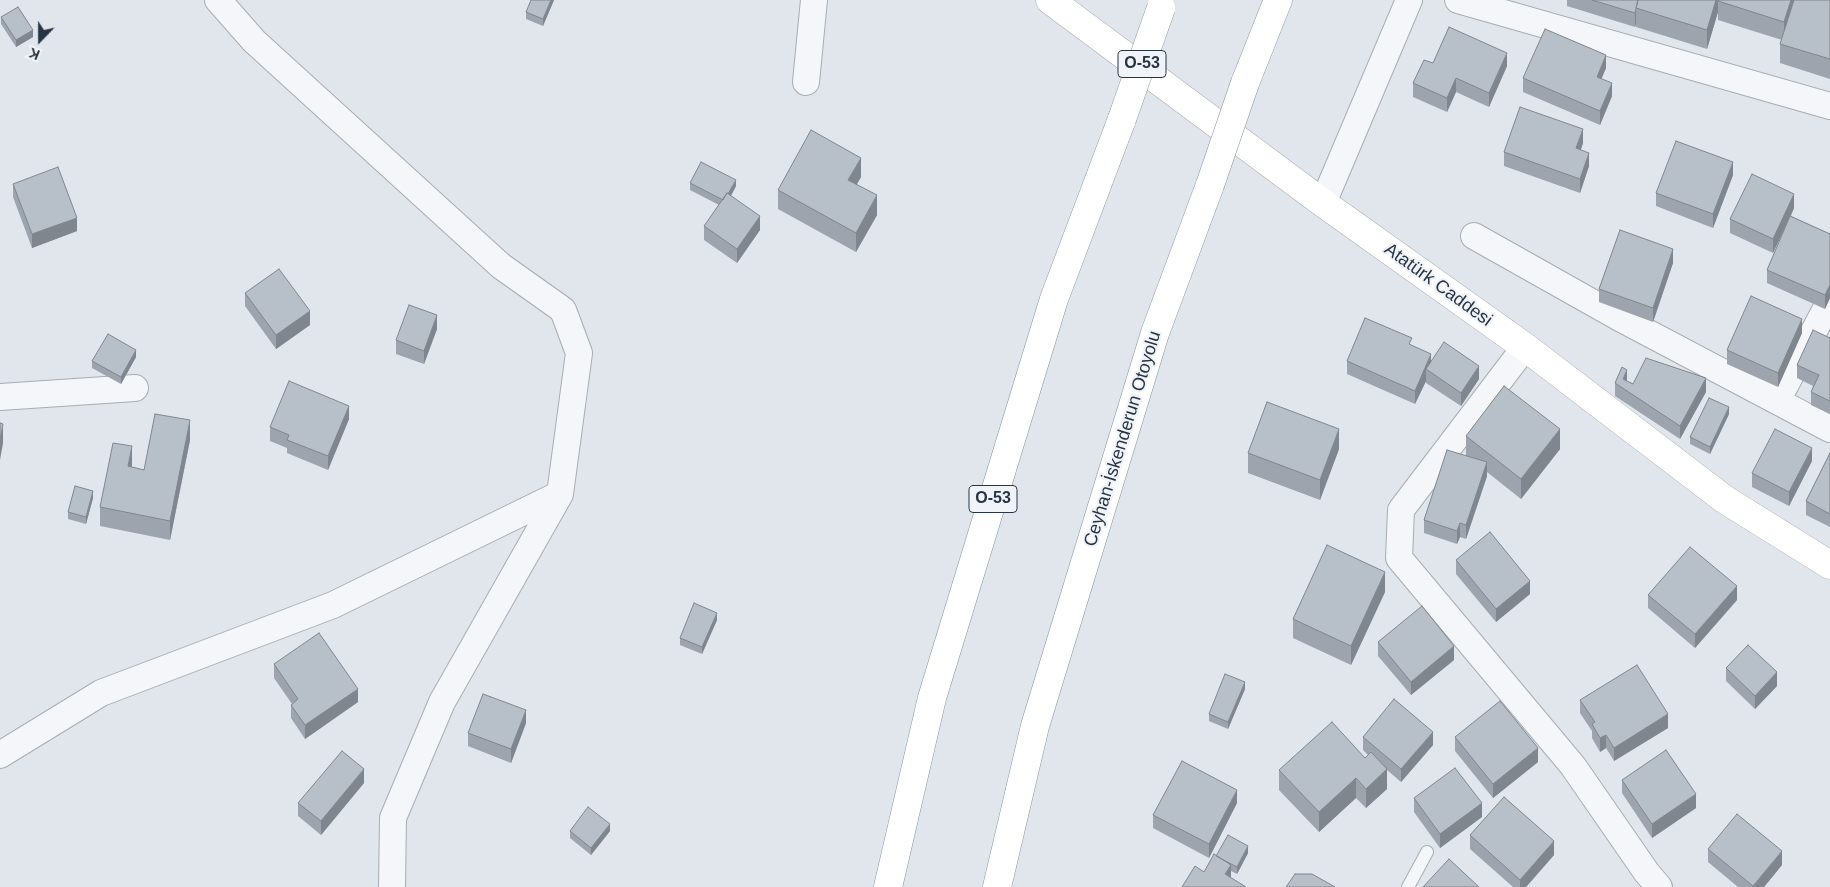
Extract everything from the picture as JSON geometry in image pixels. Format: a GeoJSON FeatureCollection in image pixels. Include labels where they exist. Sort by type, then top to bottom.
{"type":"FeatureCollection","features":[{"type":"Feature","properties":{"kind":"main road","name":"Atatürk Caddesi"},"geometry":{"type":"LineString","coordinates":[[1050,0],[1322,203],[1525,348],[1724,498],[1830,564]]}},
{"type":"Feature","properties":{"kind":"main road","name":"Ceyhan-İskenderun Otoyolu"},"geometry":{"type":"LineString","coordinates":[[997,887],[1035,726],[1155,333],[1245,84],[1278,0]]}},
{"type":"Feature","properties":{"kind":"main road","name":"O-53"},"geometry":{"type":"LineString","coordinates":[[888,887],[938,679],[1054,298],[1122,119],[1162,4]]}},
{"type":"Feature","properties":{"kind":"street"},"geometry":{"type":"LineString","coordinates":[[218,0],[254,41],[501,266],[563,310],[579,353],[560,494],[442,702],[393,818],[392,887]]}},
{"type":"Feature","properties":{"kind":"street"},"geometry":{"type":"LineString","coordinates":[[806,82],[814,0]]}},
{"type":"Feature","properties":{"kind":"street"},"geometry":{"type":"LineString","coordinates":[[1322,203],[1409,0]]}},
{"type":"Feature","properties":{"kind":"street"},"geometry":{"type":"LineString","coordinates":[[1458,0],[1830,106]]}},
{"type":"Feature","properties":{"kind":"street"},"geometry":{"type":"LineString","coordinates":[[1474,236],[1618,317],[1830,429]]}},
{"type":"Feature","properties":{"kind":"street"},"geometry":{"type":"LineString","coordinates":[[1777,401],[1830,301]]}},
{"type":"Feature","properties":{"kind":"street"},"geometry":{"type":"LineString","coordinates":[[1525,348],[1401,510],[1399,558],[1573,766],[1646,882]]}},
{"type":"Feature","properties":{"kind":"street"},"geometry":{"type":"LineString","coordinates":[[0,397],[135,388]]}},
{"type":"Feature","properties":{"kind":"street"},"geometry":{"type":"LineString","coordinates":[[0,754],[101,693],[333,605],[560,494]]}},
{"type":"Feature","properties":{"kind":"lane"},"geometry":{"type":"LineString","coordinates":[[1408,887],[1427,852]]}},
{"type":"Feature","properties":{"kind":"building"},"geometry":{"type":"Polygon","coordinates":[[[531,0],[551,0],[543,19],[526,12],[531,0]]]}},
{"type":"Feature","properties":{"kind":"building"},"geometry":{"type":"Polygon","coordinates":[[[1592,0],[1638,0],[1635,13],[1592,0]]]}},
{"type":"Feature","properties":{"kind":"building"},"geometry":{"type":"Polygon","coordinates":[[[1638,0],[1716,0],[1707,30],[1636,8],[1638,0]]]}},
{"type":"Feature","properties":{"kind":"building"},"geometry":{"type":"Polygon","coordinates":[[[1719,0],[1791,0],[1784,22],[1719,0]]]}},
{"type":"Feature","properties":{"kind":"building"},"geometry":{"type":"Polygon","coordinates":[[[1794,0],[1830,0],[1830,59],[1780,44],[1794,0]]]}},
{"type":"Feature","properties":{"kind":"building"},"geometry":{"type":"Polygon","coordinates":[[[18,7],[33,30],[16,40],[1,17],[18,7]]]}},
{"type":"Feature","properties":{"kind":"building"},"geometry":{"type":"Polygon","coordinates":[[[1449,27],[1507,53],[1489,93],[1456,78],[1447,98],[1413,83],[1424,60],[1433,63],[1449,27]]]}},
{"type":"Feature","properties":{"kind":"building"},"geometry":{"type":"Polygon","coordinates":[[[1545,29],[1606,55],[1597,77],[1612,83],[1600,111],[1523,78],[1545,29]]]}},
{"type":"Feature","properties":{"kind":"building"},"geometry":{"type":"Polygon","coordinates":[[[1520,107],[1583,129],[1576,148],[1589,153],[1580,179],[1504,152],[1520,107]]]}},
{"type":"Feature","properties":{"kind":"building"},"geometry":{"type":"Polygon","coordinates":[[[811,130],[861,158],[848,180],[877,195],[856,233],[778,190],[811,130]]]}},
{"type":"Feature","properties":{"kind":"building"},"geometry":{"type":"Polygon","coordinates":[[[1676,141],[1733,162],[1713,214],[1656,193],[1676,141]]]}},
{"type":"Feature","properties":{"kind":"building"},"geometry":{"type":"Polygon","coordinates":[[[701,162],[736,180],[723,200],[690,183],[701,162]]]}},
{"type":"Feature","properties":{"kind":"building"},"geometry":{"type":"Polygon","coordinates":[[[58,167],[77,218],[32,234],[13,184],[58,167]]]}},
{"type":"Feature","properties":{"kind":"building"},"geometry":{"type":"Polygon","coordinates":[[[1752,174],[1794,194],[1773,239],[1730,219],[1752,174]]]}},
{"type":"Feature","properties":{"kind":"building"},"geometry":{"type":"Polygon","coordinates":[[[727,193],[760,216],[737,249],[704,226],[727,193]]]}},
{"type":"Feature","properties":{"kind":"building"},"geometry":{"type":"Polygon","coordinates":[[[1790,216],[1830,234],[1830,285],[1825,295],[1767,270],[1790,216]]]}},
{"type":"Feature","properties":{"kind":"building"},"geometry":{"type":"Polygon","coordinates":[[[1620,230],[1673,249],[1653,308],[1599,289],[1620,230]]]}},
{"type":"Feature","properties":{"kind":"building"},"geometry":{"type":"Polygon","coordinates":[[[279,269],[310,311],[276,335],[245,293],[279,269]]]}},
{"type":"Feature","properties":{"kind":"building"},"geometry":{"type":"Polygon","coordinates":[[[1751,296],[1802,319],[1778,373],[1727,350],[1751,296]]]}},
{"type":"Feature","properties":{"kind":"building"},"geometry":{"type":"Polygon","coordinates":[[[409,305],[437,315],[424,351],[396,340],[409,305]]]}},
{"type":"Feature","properties":{"kind":"building"},"geometry":{"type":"Polygon","coordinates":[[[1365,318],[1412,338],[1409,344],[1431,354],[1415,391],[1347,361],[1365,318]]]}},
{"type":"Feature","properties":{"kind":"building"},"geometry":{"type":"Polygon","coordinates":[[[1813,330],[1830,338],[1830,401],[1811,392],[1819,375],[1797,365],[1813,330]]]}},
{"type":"Feature","properties":{"kind":"building"},"geometry":{"type":"Polygon","coordinates":[[[108,334],[136,350],[121,377],[92,361],[108,334]]]}},
{"type":"Feature","properties":{"kind":"building"},"geometry":{"type":"Polygon","coordinates":[[[1444,342],[1479,366],[1461,393],[1426,369],[1444,342]]]}},
{"type":"Feature","properties":{"kind":"building"},"geometry":{"type":"Polygon","coordinates":[[[1646,358],[1706,378],[1680,426],[1615,383],[1622,367],[1627,370],[1623,379],[1633,384],[1646,358]]]}},
{"type":"Feature","properties":{"kind":"building"},"geometry":{"type":"Polygon","coordinates":[[[289,381],[349,406],[328,456],[287,440],[289,435],[270,427],[289,381]]]}},
{"type":"Feature","properties":{"kind":"building"},"geometry":{"type":"Polygon","coordinates":[[[1504,386],[1560,429],[1521,479],[1466,436],[1504,386]]]}},
{"type":"Feature","properties":{"kind":"building"},"geometry":{"type":"Polygon","coordinates":[[[1709,398],[1729,407],[1710,447],[1690,437],[1709,398]]]}},
{"type":"Feature","properties":{"kind":"building"},"geometry":{"type":"Polygon","coordinates":[[[1267,402],[1339,429],[1320,480],[1248,453],[1267,402]]]}},
{"type":"Feature","properties":{"kind":"building"},"geometry":{"type":"Polygon","coordinates":[[[155,414],[190,420],[170,521],[100,507],[113,443],[132,446],[128,466],[144,470],[155,414]]]}},
{"type":"Feature","properties":{"kind":"building"},"geometry":{"type":"Polygon","coordinates":[[[0,423],[3,424],[0,440],[0,423]]]}},
{"type":"Feature","properties":{"kind":"building"},"geometry":{"type":"Polygon","coordinates":[[[1775,429],[1812,448],[1789,492],[1752,473],[1775,429]]]}},
{"type":"Feature","properties":{"kind":"building"},"geometry":{"type":"Polygon","coordinates":[[[1447,450],[1487,462],[1466,525],[1460,523],[1457,531],[1424,520],[1447,450]]]}},
{"type":"Feature","properties":{"kind":"building"},"geometry":{"type":"Polygon","coordinates":[[[1830,453],[1830,514],[1806,501],[1830,453]]]}},
{"type":"Feature","properties":{"kind":"building"},"geometry":{"type":"Polygon","coordinates":[[[75,486],[93,491],[86,517],[68,512],[75,486]]]}},
{"type":"Feature","properties":{"kind":"building"},"geometry":{"type":"Polygon","coordinates":[[[1490,532],[1530,581],[1496,609],[1456,560],[1490,532]]]}},
{"type":"Feature","properties":{"kind":"building"},"geometry":{"type":"Polygon","coordinates":[[[1327,545],[1385,572],[1351,646],[1293,619],[1327,545]]]}},
{"type":"Feature","properties":{"kind":"building"},"geometry":{"type":"Polygon","coordinates":[[[1690,547],[1737,586],[1695,634],[1648,595],[1690,547]]]}},
{"type":"Feature","properties":{"kind":"building"},"geometry":{"type":"Polygon","coordinates":[[[694,603],[717,613],[702,647],[680,638],[694,603]]]}},
{"type":"Feature","properties":{"kind":"building"},"geometry":{"type":"Polygon","coordinates":[[[1422,606],[1454,646],[1411,682],[1378,642],[1422,606]]]}},
{"type":"Feature","properties":{"kind":"building"},"geometry":{"type":"Polygon","coordinates":[[[319,633],[358,689],[305,725],[291,705],[298,699],[274,664],[319,633]]]}},
{"type":"Feature","properties":{"kind":"building"},"geometry":{"type":"Polygon","coordinates":[[[1748,645],[1777,672],[1755,696],[1726,668],[1748,645]]]}},
{"type":"Feature","properties":{"kind":"building"},"geometry":{"type":"Polygon","coordinates":[[[1637,665],[1668,714],[1614,748],[1606,735],[1600,738],[1592,724],[1595,722],[1580,700],[1637,665]]]}},
{"type":"Feature","properties":{"kind":"building"},"geometry":{"type":"Polygon","coordinates":[[[1225,674],[1245,682],[1228,722],[1209,714],[1225,674]]]}},
{"type":"Feature","properties":{"kind":"building"},"geometry":{"type":"Polygon","coordinates":[[[483,694],[526,710],[511,749],[468,733],[483,694]]]}},
{"type":"Feature","properties":{"kind":"building"},"geometry":{"type":"Polygon","coordinates":[[[1394,699],[1433,732],[1401,769],[1363,737],[1394,699]]]}},
{"type":"Feature","properties":{"kind":"building"},"geometry":{"type":"Polygon","coordinates":[[[1500,701],[1538,748],[1493,784],[1455,737],[1500,701]]]}},
{"type":"Feature","properties":{"kind":"building"},"geometry":{"type":"Polygon","coordinates":[[[1332,722],[1365,758],[1371,752],[1387,769],[1366,789],[1356,778],[1319,812],[1279,770],[1332,722]]]}},
{"type":"Feature","properties":{"kind":"building"},"geometry":{"type":"Polygon","coordinates":[[[1666,750],[1696,794],[1652,824],[1622,780],[1666,750]]]}},
{"type":"Feature","properties":{"kind":"building"},"geometry":{"type":"Polygon","coordinates":[[[342,751],[364,769],[321,821],[298,803],[342,751]]]}},
{"type":"Feature","properties":{"kind":"building"},"geometry":{"type":"Polygon","coordinates":[[[1182,761],[1237,790],[1209,844],[1153,815],[1182,761]]]}},
{"type":"Feature","properties":{"kind":"building"},"geometry":{"type":"Polygon","coordinates":[[[1455,768],[1482,803],[1440,834],[1414,798],[1455,768]]]}},
{"type":"Feature","properties":{"kind":"building"},"geometry":{"type":"Polygon","coordinates":[[[1504,797],[1554,841],[1520,880],[1470,835],[1504,797]]]}},
{"type":"Feature","properties":{"kind":"building"},"geometry":{"type":"Polygon","coordinates":[[[588,807],[610,824],[591,848],[570,831],[588,807]]]}},
{"type":"Feature","properties":{"kind":"building"},"geometry":{"type":"Polygon","coordinates":[[[1737,814],[1782,851],[1753,886],[1708,849],[1737,814]]]}},
{"type":"Feature","properties":{"kind":"building"},"geometry":{"type":"Polygon","coordinates":[[[1228,835],[1248,846],[1237,867],[1216,856],[1228,835]]]}},
{"type":"Feature","properties":{"kind":"building"},"geometry":{"type":"Polygon","coordinates":[[[1214,854],[1231,865],[1225,874],[1246,887],[1182,887],[1195,866],[1204,872],[1214,854]]]}},
{"type":"Feature","properties":{"kind":"building"},"geometry":{"type":"Polygon","coordinates":[[[1449,859],[1479,887],[1423,887],[1449,859]]]}},
{"type":"Feature","properties":{"kind":"building"},"geometry":{"type":"Polygon","coordinates":[[[1295,874],[1312,874],[1335,887],[1286,887],[1295,874]]]}}]}
